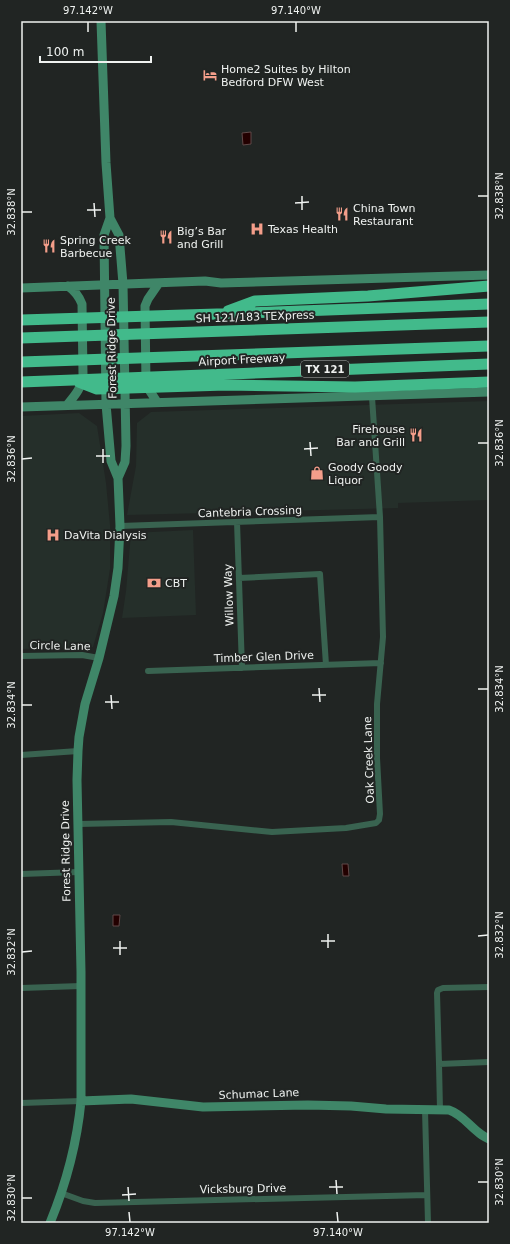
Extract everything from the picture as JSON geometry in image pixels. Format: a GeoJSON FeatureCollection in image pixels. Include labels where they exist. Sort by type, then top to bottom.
{"type":"FeatureCollection","features":[{"type":"Feature","properties":{"kind":"highway"},"geometry":{"type":"LineString","coordinates":[[217,314],[255,301],[368,296],[489,286]]}},
{"type":"Feature","properties":{"kind":"highway"},"geometry":{"type":"LineString","coordinates":[[21,320],[489,304]]}},
{"type":"Feature","properties":{"kind":"highway","name":"SH 121/183 TEXpress"},"geometry":{"type":"LineString","coordinates":[[21,338],[489,322]]}},
{"type":"Feature","properties":{"kind":"highway"},"geometry":{"type":"LineString","coordinates":[[21,362],[489,346]]}},
{"type":"Feature","properties":{"kind":"highway","name":"Airport Freeway"},"geometry":{"type":"LineString","coordinates":[[21,382],[69,380],[161,382],[361,368],[489,364]]}},
{"type":"Feature","properties":{"kind":"highway"},"geometry":{"type":"LineString","coordinates":[[161,382],[284,387],[489,382]]}},
{"type":"Feature","properties":{"kind":"main road","name":"Forest Ridge Drive"},"geometry":{"type":"LineString","coordinates":[[101,21],[105,150],[110,218],[119,236],[123,284],[126,446],[125,462],[118,478]]}},
{"type":"Feature","properties":{"kind":"main road","name":"Forest Ridge Drive"},"geometry":{"type":"LineString","coordinates":[[50,1223],[74,1150],[81,1101],[81,986],[77,780],[79,737],[85,704],[99,658],[114,596],[118,568],[120,526],[118,478],[111,461],[106,404],[104,235],[110,218]]}},
{"type":"Feature","properties":{"kind":"main road"},"geometry":{"type":"LineString","coordinates":[[21,288],[489,275]]}},
{"type":"Feature","properties":{"kind":"main road"},"geometry":{"type":"LineString","coordinates":[[157,402],[146,385],[145,306],[148,298],[159,283]]}},
{"type":"Feature","properties":{"kind":"main road"},"geometry":{"type":"LineString","coordinates":[[67,405],[78,392],[84,375],[82,304],[75,291],[68,286]]}},
{"type":"Feature","properties":{"kind":"main road"},"geometry":{"type":"LineString","coordinates":[[21,407],[372,397],[489,392]]}},
{"type":"Feature","properties":{"kind":"main road","name":"Schumac Lane"},"geometry":{"type":"LineString","coordinates":[[81,1101],[131,1099],[203,1107],[308,1105],[449,1110],[455,1112],[478,1133],[489,1139]]}},
{"type":"Feature","properties":{"kind":"street","name":"Oak Creek Lane"},"geometry":{"type":"LineString","coordinates":[[78,824],[171,822],[272,832],[346,828],[376,823],[379,820],[377,704],[383,637],[380,517],[372,397]]}},
{"type":"Feature","properties":{"kind":"street","name":"Cantebria Crossing"},"geometry":{"type":"LineString","coordinates":[[120,526],[380,517]]}},
{"type":"Feature","properties":{"kind":"street","name":"Willow Way"},"geometry":{"type":"LineString","coordinates":[[237,522],[242,668]]}},
{"type":"Feature","properties":{"kind":"street"},"geometry":{"type":"LineString","coordinates":[[239,578],[320,574],[326,665]]}},
{"type":"Feature","properties":{"kind":"street","name":"Circle Lane"},"geometry":{"type":"LineString","coordinates":[[21,656],[82,655],[99,658]]}},
{"type":"Feature","properties":{"kind":"street","name":"Timber Glen Drive"},"geometry":{"type":"LineString","coordinates":[[148,671],[381,663]]}},
{"type":"Feature","properties":{"kind":"street"},"geometry":{"type":"LineString","coordinates":[[21,754],[78,751]]}},
{"type":"Feature","properties":{"kind":"street"},"geometry":{"type":"LineString","coordinates":[[21,874],[79,872]]}},
{"type":"Feature","properties":{"kind":"street"},"geometry":{"type":"LineString","coordinates":[[21,988],[81,986]]}},
{"type":"Feature","properties":{"kind":"street"},"geometry":{"type":"LineString","coordinates":[[440,1110],[438,990],[443,988],[489,987]]}},
{"type":"Feature","properties":{"kind":"street"},"geometry":{"type":"LineString","coordinates":[[439,1064],[489,1062]]}},
{"type":"Feature","properties":{"kind":"street","name":"Schumac Lane"},"geometry":{"type":"LineString","coordinates":[[21,1103],[81,1101]]}},
{"type":"Feature","properties":{"kind":"street"},"geometry":{"type":"LineString","coordinates":[[425,1110],[428,1223]]}},
{"type":"Feature","properties":{"kind":"street","name":"Vicksburg Drive"},"geometry":{"type":"LineString","coordinates":[[61,1193],[83,1201],[95,1203],[427,1195]]}},
{"type":"Feature","properties":{"kind":"shaded area"},"geometry":{"type":"Polygon","coordinates":[[[251,132],[251,144],[243,145],[242,133],[251,132]]]}},
{"type":"Feature","properties":{"kind":"shaded area"},"geometry":{"type":"Polygon","coordinates":[[[489,401],[489,500],[398,503],[398,508],[127,515],[136,466],[137,423],[151,412],[489,401]]]}},
{"type":"Feature","properties":{"kind":"shaded area"},"geometry":{"type":"Polygon","coordinates":[[[79,413],[97,426],[106,483],[110,525],[110,569],[103,613],[93,647],[21,649],[21,416],[79,413]]]}},
{"type":"Feature","properties":{"kind":"shaded area"},"geometry":{"type":"Polygon","coordinates":[[[193,530],[196,615],[122,618],[131,533],[193,530]]]}},
{"type":"Feature","properties":{"kind":"shaded area"},"geometry":{"type":"Polygon","coordinates":[[[342,864],[348,864],[349,876],[343,876],[342,864]]]}},
{"type":"Feature","properties":{"kind":"shaded area"},"geometry":{"type":"Polygon","coordinates":[[[113,915],[120,915],[119,926],[113,926],[113,915]]]}},
{"type":"Feature","properties":{"kind":"place","name":"Home2 Suites by Hilton Bedford DFW West"},"geometry":{"type":"Point","coordinates":[210,75]}},
{"type":"Feature","properties":{"kind":"place","name":"China Town Restaurant"},"geometry":{"type":"Point","coordinates":[342,214]}},
{"type":"Feature","properties":{"kind":"place","name":"Texas Health"},"geometry":{"type":"Point","coordinates":[257,229]}},
{"type":"Feature","properties":{"kind":"place","name":"Big’s Bar and Grill"},"geometry":{"type":"Point","coordinates":[166,237]}},
{"type":"Feature","properties":{"kind":"place","name":"Spring Creek Barbecue"},"geometry":{"type":"Point","coordinates":[49,246]}},
{"type":"Feature","properties":{"kind":"place","name":"Firehouse Bar and Grill"},"geometry":{"type":"Point","coordinates":[416,435]}},
{"type":"Feature","properties":{"kind":"place","name":"Goody Goody Liquor"},"geometry":{"type":"Point","coordinates":[317,473]}},
{"type":"Feature","properties":{"kind":"place","name":"DaVita Dialysis"},"geometry":{"type":"Point","coordinates":[53,535]}},
{"type":"Feature","properties":{"kind":"place","name":"CBT"},"geometry":{"type":"Point","coordinates":[154,583]}}]}
